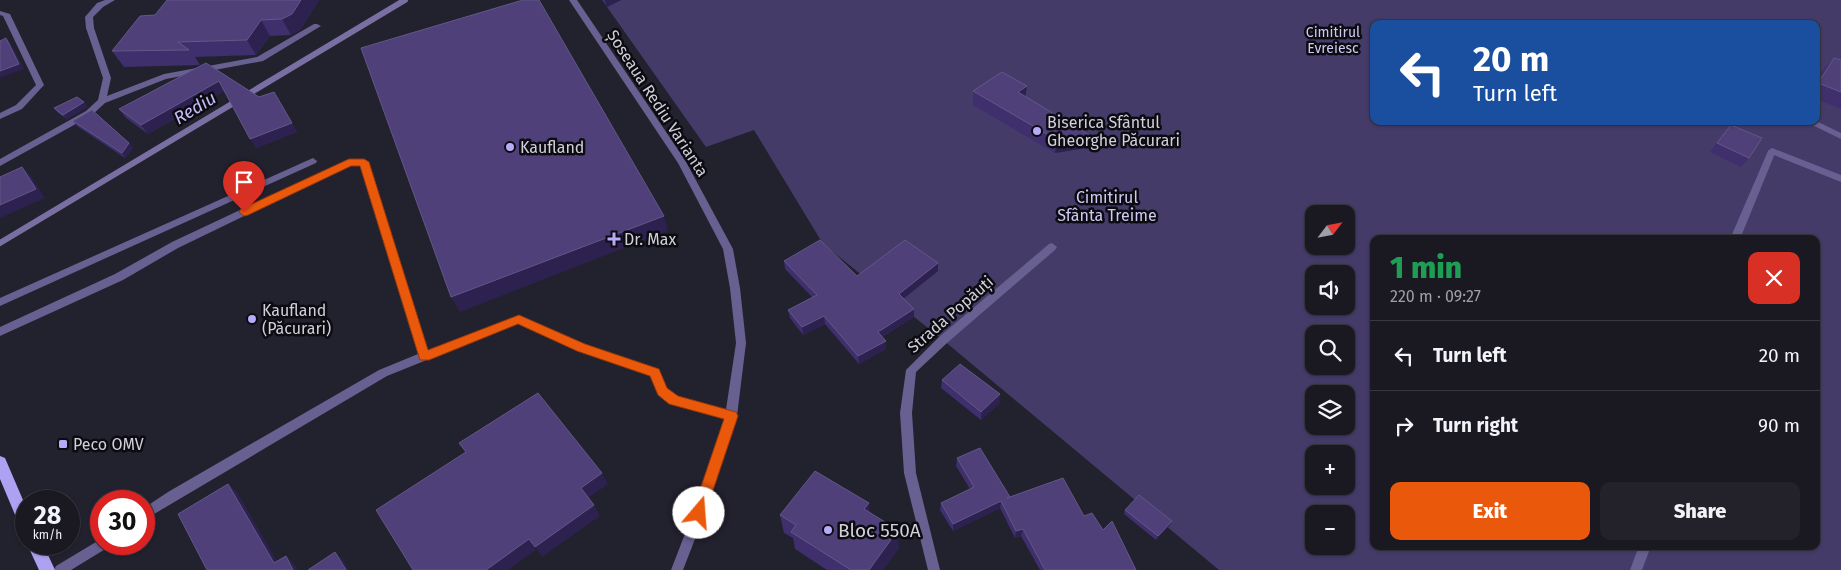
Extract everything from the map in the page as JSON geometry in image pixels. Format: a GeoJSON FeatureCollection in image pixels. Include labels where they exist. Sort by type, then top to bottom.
{"type":"FeatureCollection","features":[{"type":"Feature","properties":{"kind":"main road"},"geometry":{"type":"LineString","coordinates":[[0,462],[15,498]]}},
{"type":"Feature","properties":{"kind":"main road"},"geometry":{"type":"LineString","coordinates":[[40,555],[47,570]]}},
{"type":"Feature","properties":{"kind":"street"},"geometry":{"type":"LineString","coordinates":[[102,101],[107,78],[90,28],[89,16],[100,5],[111,0]]}},
{"type":"Feature","properties":{"kind":"street","name":"Șoseaua Rediu Varianta"},"geometry":{"type":"LineString","coordinates":[[573,0],[682,162],[728,249],[735,288],[741,343],[731,416],[678,570]]}},
{"type":"Feature","properties":{"kind":"street"},"geometry":{"type":"LineString","coordinates":[[0,13],[6,14],[40,85],[18,107],[0,116]]}},
{"type":"Feature","properties":{"kind":"street"},"geometry":{"type":"LineString","coordinates":[[0,163],[89,113],[102,101],[178,74],[243,64],[260,59],[316,26]]}},
{"type":"Feature","properties":{"kind":"street"},"geometry":{"type":"LineString","coordinates":[[1817,125],[1841,136]]}},
{"type":"Feature","properties":{"kind":"street"},"geometry":{"type":"LineString","coordinates":[[1737,235],[1772,151],[1841,179]]}},
{"type":"Feature","properties":{"kind":"street"},"geometry":{"type":"LineString","coordinates":[[0,302],[313,161]]}},
{"type":"Feature","properties":{"kind":"street"},"geometry":{"type":"LineString","coordinates":[[0,332],[119,277],[175,245],[349,162],[364,162],[424,356]]}},
{"type":"Feature","properties":{"kind":"street","name":"Strada Popăuți"},"geometry":{"type":"LineString","coordinates":[[934,570],[910,473],[906,413],[911,370],[943,340],[1052,247]]}},
{"type":"Feature","properties":{"kind":"street"},"geometry":{"type":"LineString","coordinates":[[155,508],[383,373],[519,319],[581,348],[655,372],[662,392],[674,400],[731,416]]}},
{"type":"Feature","properties":{"kind":"street"},"geometry":{"type":"LineString","coordinates":[[1636,570],[1644,550]]}},
{"type":"Feature","properties":{"kind":"street"},"geometry":{"type":"LineString","coordinates":[[60,570],[90,552]]}},
{"type":"Feature","properties":{"kind":"green space","name":"Cimitirul Sfânta Treime"},"geometry":{"type":"Polygon","coordinates":[[[621,0],[1841,0],[1841,570],[1219,570],[943,340],[823,244],[754,130],[706,147],[607,7],[621,0]]]}},
{"type":"Feature","properties":{"kind":"building"},"geometry":{"type":"Polygon","coordinates":[[[167,0],[301,0],[292,14],[282,19],[261,20],[247,40],[178,42],[189,50],[112,51],[140,16],[155,15],[167,0]]]}},
{"type":"Feature","properties":{"kind":"building","name":"Kaufland"},"geometry":{"type":"Polygon","coordinates":[[[523,0],[539,0],[664,216],[451,297],[361,48],[523,0]]]}},
{"type":"Feature","properties":{"kind":"building"},"geometry":{"type":"Polygon","coordinates":[[[6,38],[19,64],[0,71],[0,41],[6,38]]]}},
{"type":"Feature","properties":{"kind":"building"},"geometry":{"type":"Polygon","coordinates":[[[1834,58],[1841,60],[1841,92],[1820,84],[1820,80],[1834,58]]]}},
{"type":"Feature","properties":{"kind":"building"},"geometry":{"type":"Polygon","coordinates":[[[206,63],[259,97],[274,92],[292,123],[250,139],[219,81],[141,125],[119,109],[206,63]]]}},
{"type":"Feature","properties":{"kind":"building"},"geometry":{"type":"Polygon","coordinates":[[[1002,72],[1027,86],[1018,92],[1089,135],[1057,140],[973,91],[1002,72]]]}},
{"type":"Feature","properties":{"kind":"building"},"geometry":{"type":"Polygon","coordinates":[[[77,97],[84,102],[63,115],[54,108],[77,97]]]}},
{"type":"Feature","properties":{"kind":"building"},"geometry":{"type":"Polygon","coordinates":[[[92,110],[129,143],[122,153],[73,121],[92,110]]]}},
{"type":"Feature","properties":{"kind":"building"},"geometry":{"type":"Polygon","coordinates":[[[1731,125],[1762,138],[1749,158],[1717,143],[1731,125]]]}},
{"type":"Feature","properties":{"kind":"building"},"geometry":{"type":"Polygon","coordinates":[[[22,167],[36,189],[0,205],[0,177],[22,167]]]}},
{"type":"Feature","properties":{"kind":"building"},"geometry":{"type":"Polygon","coordinates":[[[820,240],[857,276],[905,240],[938,263],[899,294],[914,309],[878,332],[886,341],[858,356],[824,316],[802,327],[788,310],[817,295],[784,261],[820,240]]]}},
{"type":"Feature","properties":{"kind":"building"},"geometry":{"type":"Polygon","coordinates":[[[960,364],[1000,394],[981,412],[942,380],[960,364]]]}},
{"type":"Feature","properties":{"kind":"building"},"geometry":{"type":"Polygon","coordinates":[[[538,393],[602,473],[581,488],[594,505],[535,547],[529,539],[486,570],[413,570],[376,510],[466,452],[459,443],[538,393]]]}},
{"type":"Feature","properties":{"kind":"building"},"geometry":{"type":"Polygon","coordinates":[[[980,448],[1010,497],[1063,478],[1084,516],[1092,513],[1103,530],[1112,521],[1136,570],[1045,570],[1023,529],[1016,531],[1001,501],[953,524],[941,503],[974,487],[957,458],[980,448]]]}},
{"type":"Feature","properties":{"kind":"building","name":"Bloc 550A"},"geometry":{"type":"Polygon","coordinates":[[[815,471],[869,503],[864,509],[898,530],[869,570],[851,570],[791,532],[796,525],[780,515],[815,471]]]}},
{"type":"Feature","properties":{"kind":"building"},"geometry":{"type":"Polygon","coordinates":[[[228,484],[274,563],[286,556],[293,570],[207,570],[178,514],[228,484]]]}},
{"type":"Feature","properties":{"kind":"building"},"geometry":{"type":"Polygon","coordinates":[[[1139,495],[1172,521],[1158,536],[1125,510],[1139,495]]]}},
{"type":"Feature","properties":{"kind":"building"},"geometry":{"type":"Polygon","coordinates":[[[335,552],[346,570],[308,570],[335,552]]]}},
{"type":"Feature","properties":{"kind":"waterway","name":"Rediu"},"geometry":{"type":"LineString","coordinates":[[0,243],[405,0]]}},
{"type":"Feature","properties":{"kind":"place","name":"Biserica Sfântul Gheorghe Păcurari"},"geometry":{"type":"Point","coordinates":[1037,131]}},
{"type":"Feature","properties":{"kind":"place","name":"Kaufland"},"geometry":{"type":"Point","coordinates":[510,147]}},
{"type":"Feature","properties":{"kind":"place","name":"Dr. Max"},"geometry":{"type":"Point","coordinates":[614,239]}},
{"type":"Feature","properties":{"kind":"place","name":"Kaufland (Păcurari)"},"geometry":{"type":"Point","coordinates":[252,319]}},
{"type":"Feature","properties":{"kind":"place","name":"Peco OMV"},"geometry":{"type":"Point","coordinates":[63,444]}},
{"type":"Feature","properties":{"kind":"place","name":"Bloc 550A"},"geometry":{"type":"Point","coordinates":[828,530]}},
{"type":"Feature","properties":{"kind":"route"},"geometry":{"type":"LineString","coordinates":[[244,212],[349,162],[364,162],[424,356],[519,319],[581,348],[655,372],[662,392],[674,400],[731,416],[699,513]]}},
{"type":"Feature","properties":{"kind":"park label","name":"Cimitirul Evreiesc"},"geometry":{"type":"Point","coordinates":[1333,40]}}]}
